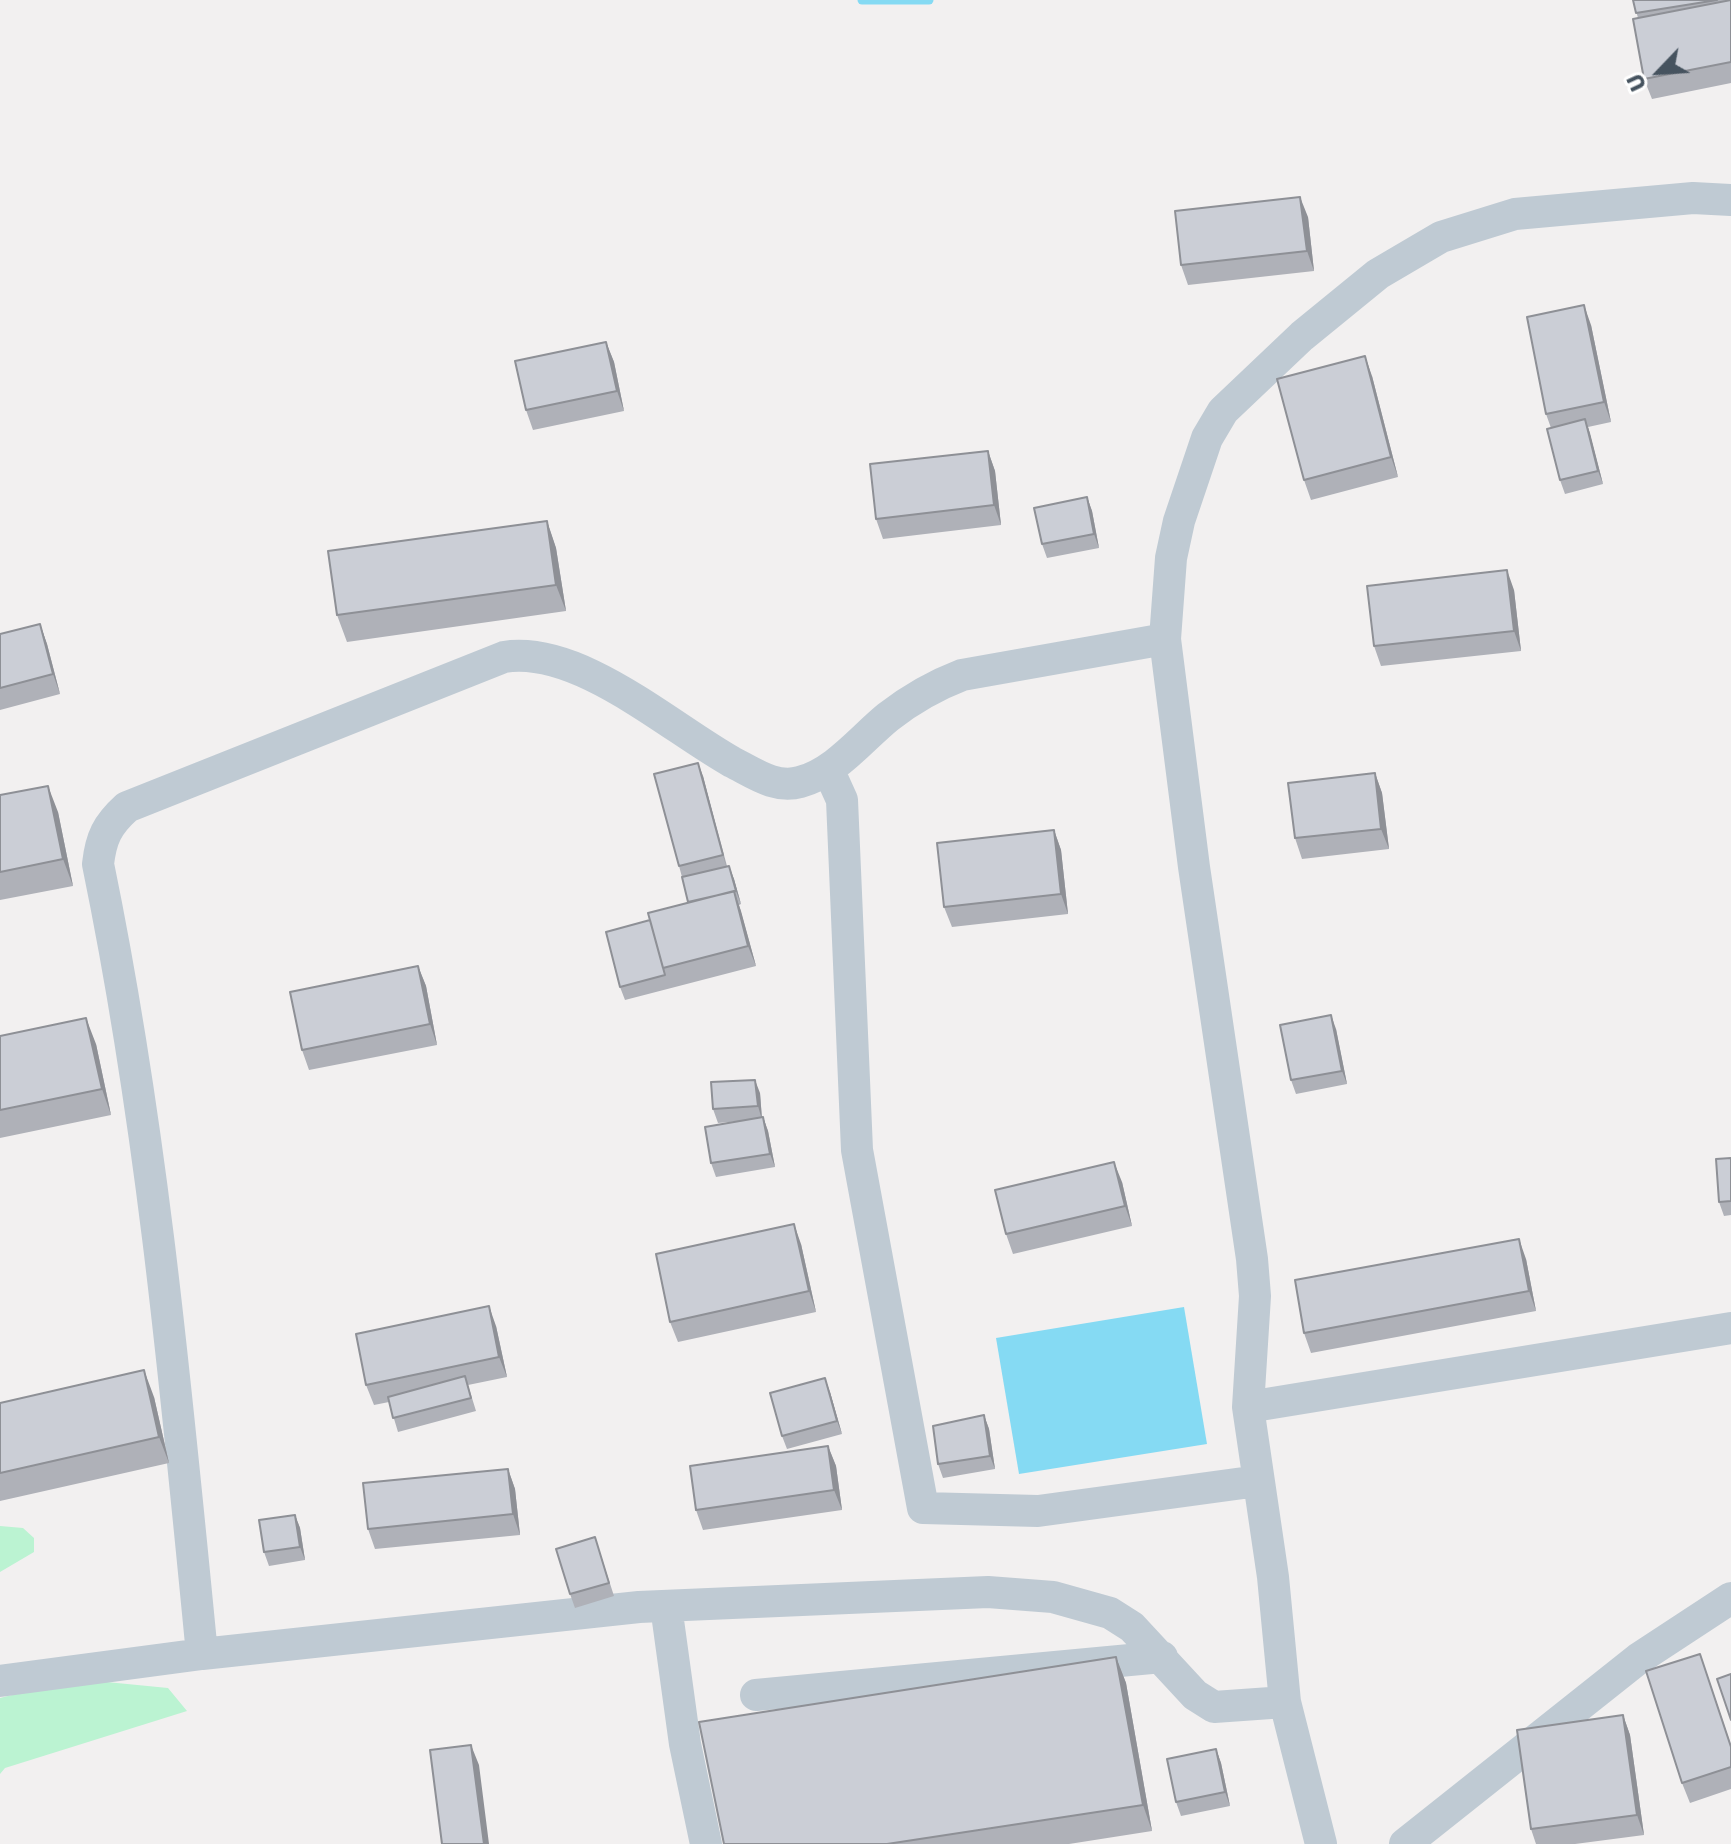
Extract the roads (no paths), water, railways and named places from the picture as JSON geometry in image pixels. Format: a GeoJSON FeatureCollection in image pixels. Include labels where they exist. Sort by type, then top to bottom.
{"type":"FeatureCollection","features":[{"type":"Feature","properties":{"kind":"lane"},"geometry":{"type":"LineString","coordinates":[[1321,1844],[1285,1702],[1273,1577],[1248,1407],[1255,1296],[1252,1259],[1194,867],[1165,639],[1171,558],[1191,482],[1207,438],[1223,411],[1247,385],[1378,274],[1441,237],[1515,214],[1693,198],[1731,200]]}},
{"type":"Feature","properties":{"kind":"lane"},"geometry":{"type":"LineString","coordinates":[[202,1654],[164,1265],[128,1010],[98,864],[100,840],[109,822],[127,807],[400,701],[482,664],[526,653],[576,666],[764,779],[780,784],[799,783],[828,769],[890,716],[937,685],[962,675],[1165,639]]}},
{"type":"Feature","properties":{"kind":"lane"},"geometry":{"type":"LineString","coordinates":[[828,769],[842,800],[857,1150],[923,1508],[1038,1511],[1258,1481]]}},
{"type":"Feature","properties":{"kind":"lane"},"geometry":{"type":"LineString","coordinates":[[1248,1407],[1731,1328]]}},
{"type":"Feature","properties":{"kind":"lane"},"geometry":{"type":"LineString","coordinates":[[0,1681],[202,1654],[666,1606],[988,1592],[1086,1604],[1110,1613],[1132,1627],[1195,1695],[1214,1707],[1285,1702]]}},
{"type":"Feature","properties":{"kind":"lane"},"geometry":{"type":"LineString","coordinates":[[1405,1844],[1638,1659],[1731,1598]]}},
{"type":"Feature","properties":{"kind":"lane"},"geometry":{"type":"LineString","coordinates":[[666,1606],[685,1744],[706,1844]]}},
{"type":"Feature","properties":{"kind":"lane"},"geometry":{"type":"LineString","coordinates":[[756,1695],[1162,1657]]}},
{"type":"Feature","properties":{"kind":"water"},"geometry":{"type":"Polygon","coordinates":[[[1184,1307],[1207,1444],[1019,1474],[996,1338],[1184,1307]]]}},
{"type":"Feature","properties":{"kind":"waterway"},"geometry":{"type":"LineString","coordinates":[[862,0],[929,0]]}}]}
